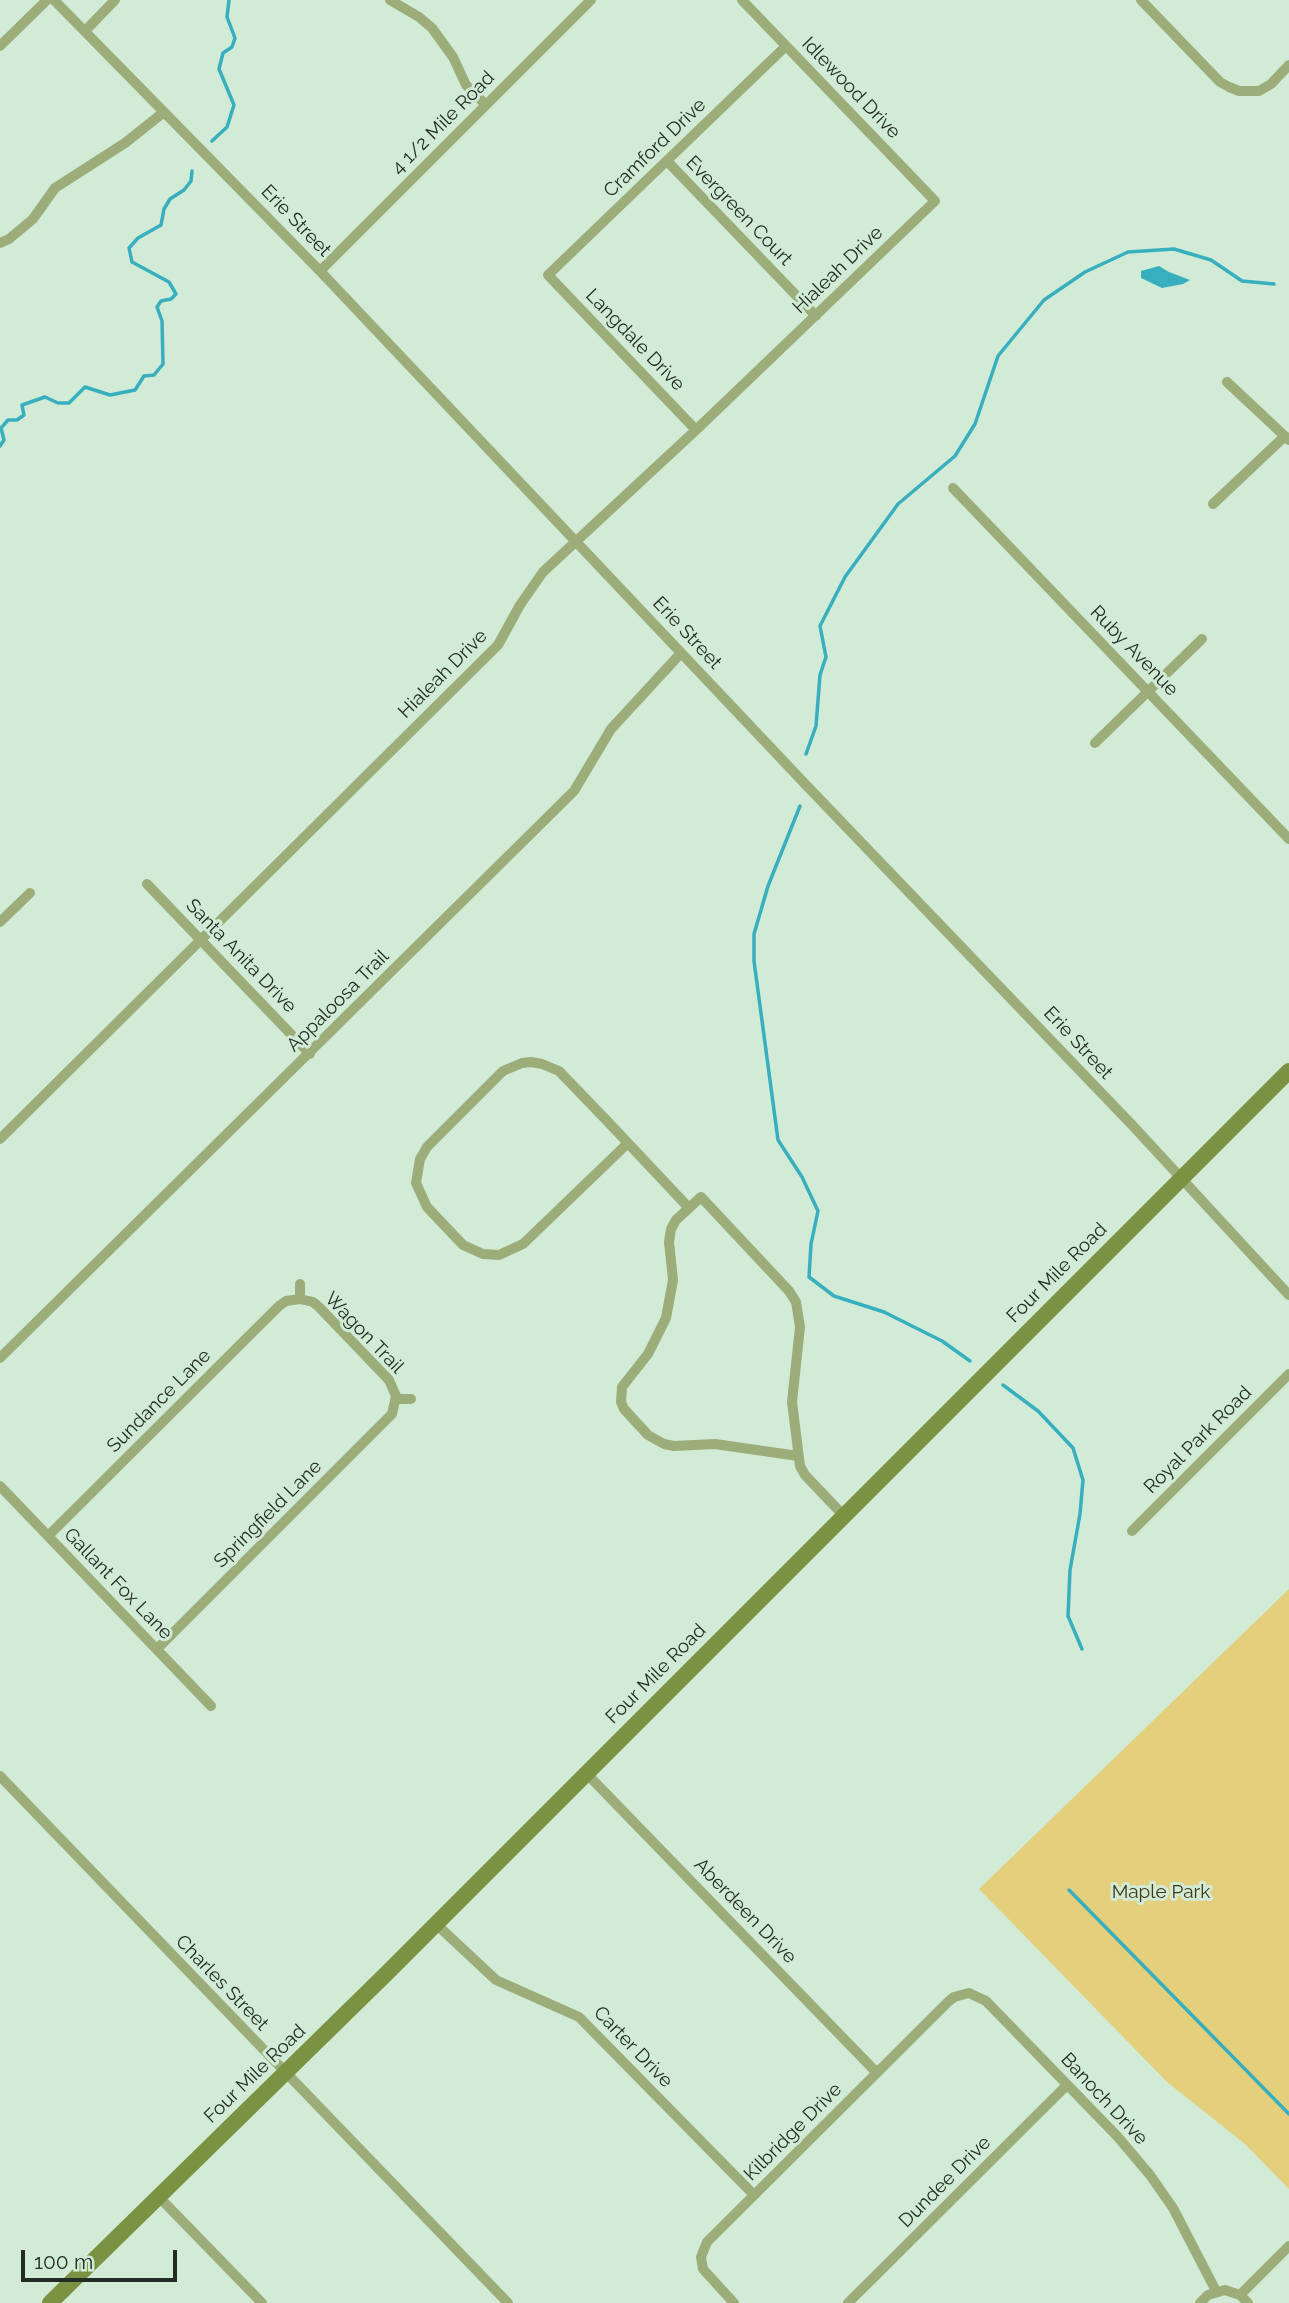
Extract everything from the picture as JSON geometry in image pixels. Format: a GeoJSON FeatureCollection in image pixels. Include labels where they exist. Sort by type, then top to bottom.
{"type":"FeatureCollection","features":[{"type":"Feature","properties":{"kind":"main road","name":"Four Mile Road"},"geometry":{"type":"LineString","coordinates":[[50,2303],[587,1774],[1289,1071]]}},
{"type":"Feature","properties":{"kind":"street"},"geometry":{"type":"LineString","coordinates":[[0,46],[47,0]]}},
{"type":"Feature","properties":{"kind":"street","name":"Erie Street"},"geometry":{"type":"LineString","coordinates":[[54,0],[320,271],[1182,1178],[1289,1295]]}},
{"type":"Feature","properties":{"kind":"street"},"geometry":{"type":"LineString","coordinates":[[85,31],[115,0]]}},
{"type":"Feature","properties":{"kind":"street"},"geometry":{"type":"LineString","coordinates":[[390,0],[432,28],[453,57],[466,85],[486,105]]}},
{"type":"Feature","properties":{"kind":"street","name":"4 1/2 Mile Road"},"geometry":{"type":"LineString","coordinates":[[320,271],[591,0]]}},
{"type":"Feature","properties":{"kind":"street","name":"Idlewood Drive"},"geometry":{"type":"LineString","coordinates":[[742,0],[934,201]]}},
{"type":"Feature","properties":{"kind":"street"},"geometry":{"type":"LineString","coordinates":[[1142,0],[1220,82],[1229,87],[1258,91],[1271,84],[1289,65]]}},
{"type":"Feature","properties":{"kind":"street","name":"Cramford Drive"},"geometry":{"type":"LineString","coordinates":[[548,275],[786,46]]}},
{"type":"Feature","properties":{"kind":"street"},"geometry":{"type":"LineString","coordinates":[[0,243],[33,219],[55,188],[125,143],[164,112]]}},
{"type":"Feature","properties":{"kind":"street","name":"Evergreen Court"},"geometry":{"type":"LineString","coordinates":[[667,161],[816,316]]}},
{"type":"Feature","properties":{"kind":"street","name":"Hialeah Drive"},"geometry":{"type":"LineString","coordinates":[[0,1139],[498,645],[529,590],[543,572],[696,430],[934,201]]}},
{"type":"Feature","properties":{"kind":"street","name":"Langdale Drive"},"geometry":{"type":"LineString","coordinates":[[548,275],[696,430]]}},
{"type":"Feature","properties":{"kind":"street"},"geometry":{"type":"LineString","coordinates":[[1213,504],[1287,438],[1227,382]]}},
{"type":"Feature","properties":{"kind":"street","name":"Ruby Avenue"},"geometry":{"type":"LineString","coordinates":[[953,488],[1289,839]]}},
{"type":"Feature","properties":{"kind":"street"},"geometry":{"type":"LineString","coordinates":[[1095,743],[1202,639]]}},
{"type":"Feature","properties":{"kind":"street","name":"Appaloosa Trail"},"geometry":{"type":"LineString","coordinates":[[0,1358],[574,791],[611,729],[681,653]]}},
{"type":"Feature","properties":{"kind":"street","name":"Santa Anita Drive"},"geometry":{"type":"LineString","coordinates":[[147,884],[310,1054]]}},
{"type":"Feature","properties":{"kind":"street"},"geometry":{"type":"LineString","coordinates":[[0,922],[30,893]]}},
{"type":"Feature","properties":{"kind":"street"},"geometry":{"type":"LineString","coordinates":[[628,1143],[523,1244],[499,1255],[483,1254],[468,1248],[427,1207],[418,1191],[417,1167],[427,1147],[503,1071],[522,1063],[542,1064],[559,1072],[628,1143],[689,1208]]}},
{"type":"Feature","properties":{"kind":"street"},"geometry":{"type":"LineString","coordinates":[[798,1456],[715,1444],[664,1444],[655,1440],[624,1409],[620,1394],[626,1381],[649,1354],[666,1318],[673,1280],[669,1242],[671,1229],[676,1220],[701,1198],[789,1291],[796,1302],[800,1326],[792,1402],[798,1456],[805,1475],[844,1516]]}},
{"type":"Feature","properties":{"kind":"street"},"geometry":{"type":"LineString","coordinates":[[300,1284],[300,1298]]}},
{"type":"Feature","properties":{"kind":"street","name":"Wagon Trail"},"geometry":{"type":"LineString","coordinates":[[300,1298],[319,1307],[380,1371],[394,1387],[396,1399]]}},
{"type":"Feature","properties":{"kind":"street","name":"Sundance Lane"},"geometry":{"type":"LineString","coordinates":[[48,1536],[279,1306],[286,1301],[300,1298]]}},
{"type":"Feature","properties":{"kind":"street","name":"Royal Park Road"},"geometry":{"type":"LineString","coordinates":[[1132,1531],[1289,1374]]}},
{"type":"Feature","properties":{"kind":"street"},"geometry":{"type":"LineString","coordinates":[[396,1399],[411,1399]]}},
{"type":"Feature","properties":{"kind":"street","name":"Springfield Lane"},"geometry":{"type":"LineString","coordinates":[[157,1649],[388,1419],[396,1399]]}},
{"type":"Feature","properties":{"kind":"street","name":"Gallant Fox Lane"},"geometry":{"type":"LineString","coordinates":[[0,1486],[212,1706]]}},
{"type":"Feature","properties":{"kind":"street","name":"Aberdeen Drive"},"geometry":{"type":"LineString","coordinates":[[587,1774],[877,2073]]}},
{"type":"Feature","properties":{"kind":"street","name":"Charles Street"},"geometry":{"type":"LineString","coordinates":[[0,1776],[508,2303]]}},
{"type":"Feature","properties":{"kind":"street","name":"Carter Drive"},"geometry":{"type":"LineString","coordinates":[[436,1924],[496,1980],[579,2017],[754,2195]]}},
{"type":"Feature","properties":{"kind":"street","name":"Banoch Drive"},"geometry":{"type":"LineString","coordinates":[[930,2020],[954,1997],[963,1993],[975,1994],[986,2001],[1150,2175],[1173,2208],[1216,2291]]}},
{"type":"Feature","properties":{"kind":"street","name":"Kilbridge Drive"},"geometry":{"type":"LineString","coordinates":[[734,2303],[709,2277],[702,2263],[702,2251],[709,2240],[930,2020]]}},
{"type":"Feature","properties":{"kind":"street","name":"Dundee Drive"},"geometry":{"type":"LineString","coordinates":[[848,2303],[1067,2085]]}},
{"type":"Feature","properties":{"kind":"street"},"geometry":{"type":"LineString","coordinates":[[159,2197],[262,2303]]}},
{"type":"Feature","properties":{"kind":"street"},"geometry":{"type":"LineString","coordinates":[[1200,2303],[1208,2295],[1225,2290],[1244,2299],[1289,2246]]}},
{"type":"Feature","properties":{"kind":"green space","name":"Maple Park"},"geometry":{"type":"Polygon","coordinates":[[[1289,1589],[1289,2189],[1245,2144],[1167,2082],[979,1889],[1289,1589]]]}},
{"type":"Feature","properties":{"kind":"water"},"geometry":{"type":"Polygon","coordinates":[[[1159,266],[1190,280],[1162,288],[1141,278],[1141,271],[1159,266]]]}},
{"type":"Feature","properties":{"kind":"waterway"},"geometry":{"type":"LineString","coordinates":[[212,141],[227,127],[234,105],[219,69],[223,53],[232,47],[235,38],[227,17],[229,0]]}},
{"type":"Feature","properties":{"kind":"waterway"},"geometry":{"type":"LineString","coordinates":[[0,446],[4,440],[1,428],[8,420],[17,420],[24,415],[22,405],[45,397],[58,403],[69,403],[85,387],[110,395],[135,390],[144,376],[154,375],[163,364],[162,321],[157,307],[161,301],[171,299],[176,294],[169,282],[132,262],[129,248],[138,238],[161,225],[164,209],[170,199],[184,190],[191,181],[192,171]]}},
{"type":"Feature","properties":{"kind":"waterway"},"geometry":{"type":"LineString","coordinates":[[806,754],[816,726],[820,675],[826,657],[820,626],[845,577],[898,504],[955,456],[975,424],[998,356],[1044,300],[1085,272],[1128,252],[1174,249],[1211,260],[1242,281],[1274,284]]}},
{"type":"Feature","properties":{"kind":"waterway"},"geometry":{"type":"LineString","coordinates":[[800,806],[768,886],[754,934],[754,961],[778,1140],[802,1177],[818,1211],[811,1244],[809,1277],[834,1296],[884,1312],[942,1341],[970,1361]]}},
{"type":"Feature","properties":{"kind":"waterway"},"geometry":{"type":"LineString","coordinates":[[1003,1385],[1038,1411],[1073,1448],[1083,1480],[1070,1570],[1068,1616],[1082,1649]]}},
{"type":"Feature","properties":{"kind":"waterway"},"geometry":{"type":"LineString","coordinates":[[1069,1890],[1289,2114]]}}]}
